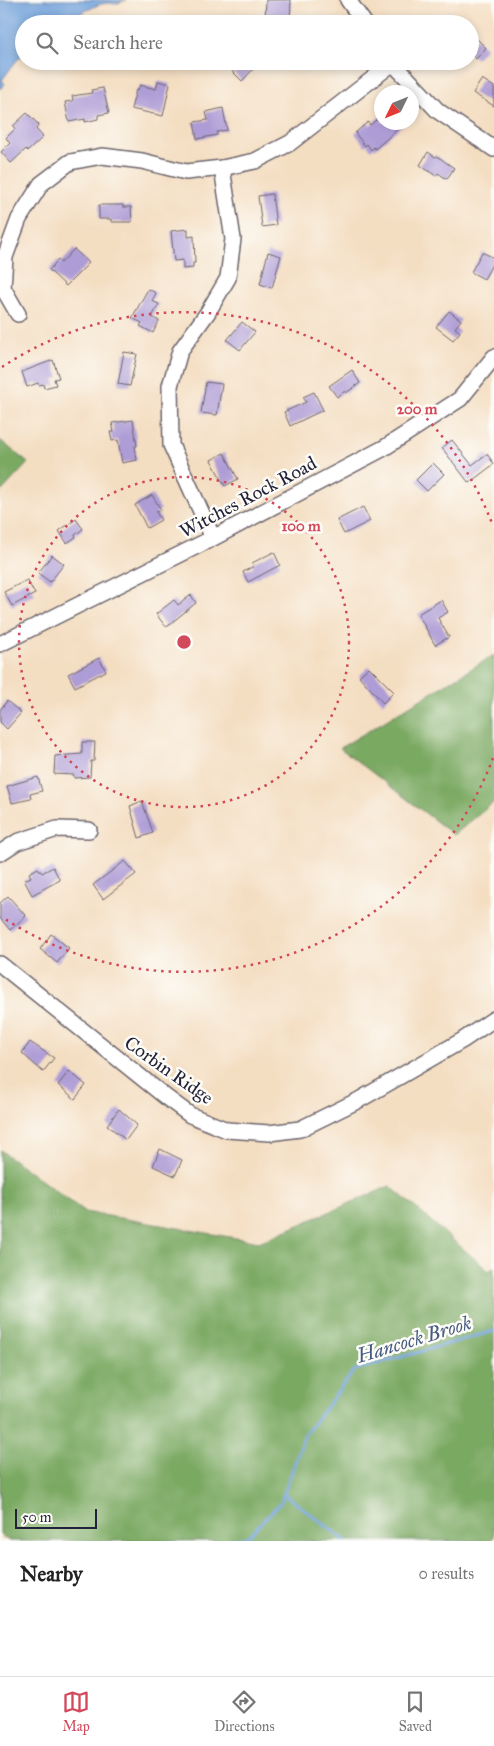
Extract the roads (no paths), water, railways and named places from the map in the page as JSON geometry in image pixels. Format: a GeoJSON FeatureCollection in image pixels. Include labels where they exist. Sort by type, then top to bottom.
{"type":"FeatureCollection","features":[{"type":"Feature","properties":{"kind":"street"},"geometry":{"type":"LineString","coordinates":[[348,0],[359,15]]}},
{"type":"Feature","properties":{"kind":"street"},"geometry":{"type":"LineString","coordinates":[[18,314],[3,288],[7,252],[19,219],[41,184],[70,162],[102,156],[142,161],[186,172],[222,168],[254,161],[290,143],[382,70]]}},
{"type":"Feature","properties":{"kind":"street"},"geometry":{"type":"LineString","coordinates":[[400,70],[438,111],[494,149]]}},
{"type":"Feature","properties":{"kind":"street"},"geometry":{"type":"LineString","coordinates":[[213,538],[171,445],[170,386],[180,351],[208,312],[228,278],[233,240],[222,168]]}},
{"type":"Feature","properties":{"kind":"street","name":"Witches Rock Road"},"geometry":{"type":"LineString","coordinates":[[0,644],[213,538],[384,448],[460,399],[494,357]]}},
{"type":"Feature","properties":{"kind":"street"},"geometry":{"type":"LineString","coordinates":[[0,853],[17,842],[57,829],[89,830]]}},
{"type":"Feature","properties":{"kind":"street","name":"Corbin Ridge"},"geometry":{"type":"LineString","coordinates":[[0,964],[190,1115],[227,1130],[269,1133],[300,1129],[360,1100],[463,1040],[494,1019]]}},
{"type":"Feature","properties":{"kind":"water"},"geometry":{"type":"Polygon","coordinates":[[[0,0],[126,0],[115,4],[100,4],[72,15],[15,15],[15,63],[2,80],[5,84],[0,89],[0,0]]]}},
{"type":"Feature","properties":{"kind":"waterway","name":"Hancock Brook"},"geometry":{"type":"LineString","coordinates":[[225,1541],[247,1537],[281,1502],[305,1434],[355,1370],[494,1331]]}},
{"type":"Feature","properties":{"kind":"waterway"},"geometry":{"type":"LineString","coordinates":[[284,1494],[346,1541]]}}]}
